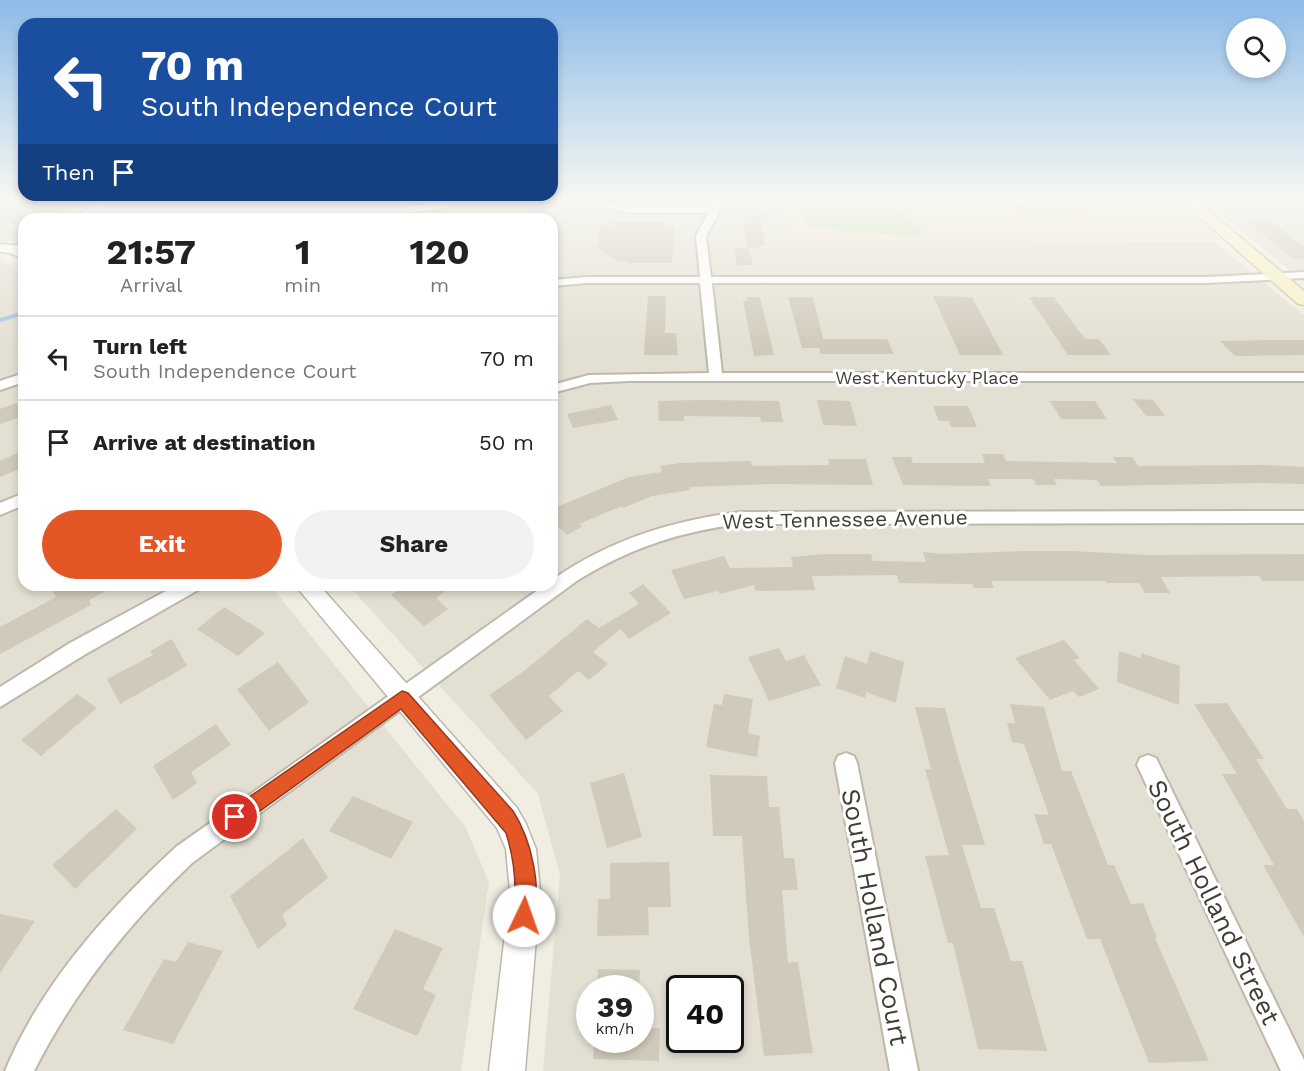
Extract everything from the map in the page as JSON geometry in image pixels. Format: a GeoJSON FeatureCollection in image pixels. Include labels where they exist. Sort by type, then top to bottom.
{"type":"FeatureCollection","features":[{"type":"Feature","properties":{"kind":"main road"},"geometry":{"type":"LineString","coordinates":[[1244,249],[1304,300]]}},
{"type":"Feature","properties":{"kind":"street"},"geometry":{"type":"LineString","coordinates":[[703,249],[716,377]]}},
{"type":"Feature","properties":{"kind":"street"},"geometry":{"type":"LineString","coordinates":[[558,282],[1207,280],[1304,275]]}},
{"type":"Feature","properties":{"kind":"street","name":"West Kentucky Place"},"geometry":{"type":"LineString","coordinates":[[558,387],[574,382],[607,378],[1304,377]]}},
{"type":"Feature","properties":{"kind":"street"},"geometry":{"type":"LineString","coordinates":[[0,386],[18,379]]}},
{"type":"Feature","properties":{"kind":"street"},"geometry":{"type":"LineString","coordinates":[[0,509],[18,502]]}},
{"type":"Feature","properties":{"kind":"street","name":"West Tennessee Avenue"},"geometry":{"type":"LineString","coordinates":[[558,587],[591,563],[645,537],[688,525],[765,517],[1304,517]]}},
{"type":"Feature","properties":{"kind":"street"},"geometry":{"type":"LineString","coordinates":[[0,698],[77,649],[181,591]]}},
{"type":"Feature","properties":{"kind":"street"},"geometry":{"type":"LineString","coordinates":[[311,591],[507,818],[516,834],[525,874],[525,900],[507,1071]]}},
{"type":"Feature","properties":{"kind":"street","name":"West Tennessee Avenue"},"geometry":{"type":"LineString","coordinates":[[19,1071],[51,1013],[79,969],[137,899],[184,855],[552,591]]}},
{"type":"Feature","properties":{"kind":"street","name":"South Holland Court"},"geometry":{"type":"LineString","coordinates":[[846,763],[904,1071]]}},
{"type":"Feature","properties":{"kind":"street","name":"South Holland Street"},"geometry":{"type":"LineString","coordinates":[[1148,765],[1295,1071]]}},
{"type":"Feature","properties":{"kind":"shaded area"},"geometry":{"type":"Polygon","coordinates":[[[558,249],[1223,249],[1304,315],[1304,1071],[543,1071],[560,875],[538,794],[353,591],[558,591],[558,249]]]}},
{"type":"Feature","properties":{"kind":"shaded area"},"geometry":{"type":"Polygon","coordinates":[[[1264,249],[1304,249],[1304,282],[1264,249]]]}},
{"type":"Feature","properties":{"kind":"shaded area"},"geometry":{"type":"Polygon","coordinates":[[[0,259],[13,267],[18,273],[18,591],[275,591],[466,828],[489,882],[461,1071],[0,1071],[0,259]]]}},
{"type":"Feature","properties":{"kind":"building"},"geometry":{"type":"Polygon","coordinates":[[[599,249],[673,249],[672,263],[618,261],[599,249]]]}},
{"type":"Feature","properties":{"kind":"building"},"geometry":{"type":"Polygon","coordinates":[[[734,249],[749,249],[753,265],[737,265],[734,249]]]}},
{"type":"Feature","properties":{"kind":"building"},"geometry":{"type":"Polygon","coordinates":[[[1281,249],[1304,249],[1304,259],[1292,258],[1281,249]]]}},
{"type":"Feature","properties":{"kind":"building"},"geometry":{"type":"Polygon","coordinates":[[[648,296],[666,296],[665,333],[676,333],[678,355],[644,355],[648,296]]]}},
{"type":"Feature","properties":{"kind":"building"},"geometry":{"type":"Polygon","coordinates":[[[933,296],[972,297],[1003,355],[960,355],[933,296]]]}},
{"type":"Feature","properties":{"kind":"building"},"geometry":{"type":"Polygon","coordinates":[[[746,297],[760,297],[774,355],[754,356],[743,301],[747,301],[746,297]]]}},
{"type":"Feature","properties":{"kind":"building"},"geometry":{"type":"Polygon","coordinates":[[[788,297],[813,297],[823,339],[887,339],[894,354],[821,354],[819,348],[802,348],[788,297]]]}},
{"type":"Feature","properties":{"kind":"building"},"geometry":{"type":"Polygon","coordinates":[[[1029,297],[1054,297],[1085,339],[1099,339],[1111,355],[1068,355],[1029,297]]]}},
{"type":"Feature","properties":{"kind":"building"},"geometry":{"type":"Polygon","coordinates":[[[1304,340],[1304,355],[1235,356],[1220,341],[1304,340]]]}},
{"type":"Feature","properties":{"kind":"building"},"geometry":{"type":"Polygon","coordinates":[[[1133,399],[1153,400],[1165,416],[1146,416],[1133,399]]]}},
{"type":"Feature","properties":{"kind":"building"},"geometry":{"type":"Polygon","coordinates":[[[817,400],[850,401],[857,426],[823,425],[817,400]]]}},
{"type":"Feature","properties":{"kind":"building"},"geometry":{"type":"Polygon","coordinates":[[[658,401],[779,401],[783,422],[761,422],[760,417],[684,416],[684,421],[659,421],[658,401]]]}},
{"type":"Feature","properties":{"kind":"building"},"geometry":{"type":"Polygon","coordinates":[[[1050,401],[1095,401],[1107,419],[1061,419],[1050,401]]]}},
{"type":"Feature","properties":{"kind":"building"},"geometry":{"type":"Polygon","coordinates":[[[16,403],[18,418],[0,424],[0,409],[16,403]]]}},
{"type":"Feature","properties":{"kind":"building"},"geometry":{"type":"Polygon","coordinates":[[[611,405],[618,420],[573,428],[567,414],[611,405]]]}},
{"type":"Feature","properties":{"kind":"building"},"geometry":{"type":"Polygon","coordinates":[[[933,406],[968,406],[977,427],[951,427],[949,421],[939,421],[933,406]]]}},
{"type":"Feature","properties":{"kind":"building"},"geometry":{"type":"Polygon","coordinates":[[[18,453],[18,470],[0,477],[0,461],[18,453]]]}},
{"type":"Feature","properties":{"kind":"building"},"geometry":{"type":"Polygon","coordinates":[[[982,454],[1003,454],[1006,461],[1117,463],[1113,457],[1132,457],[1138,466],[1304,467],[1304,484],[1101,486],[1097,480],[1054,479],[1057,485],[1036,485],[1033,479],[988,479],[991,486],[903,485],[892,457],[911,457],[913,463],[985,463],[982,454]]]}},
{"type":"Feature","properties":{"kind":"building"},"geometry":{"type":"Polygon","coordinates":[[[828,459],[866,459],[873,485],[771,484],[689,487],[690,490],[652,496],[623,508],[622,506],[579,524],[582,527],[567,535],[558,527],[558,507],[629,477],[662,472],[660,466],[680,463],[751,461],[752,466],[829,465],[828,459]]]}},
{"type":"Feature","properties":{"kind":"building"},"geometry":{"type":"Polygon","coordinates":[[[1026,551],[1147,555],[1304,554],[1304,581],[1262,581],[1259,576],[1161,577],[1170,593],[1145,593],[1139,583],[1107,583],[1105,581],[991,581],[994,588],[974,588],[972,584],[899,583],[897,575],[812,576],[815,590],[755,591],[754,585],[720,594],[718,591],[684,599],[671,570],[724,556],[730,568],[793,567],[791,557],[825,554],[871,554],[873,561],[926,562],[923,552],[943,554],[1026,551]]]}},
{"type":"Feature","properties":{"kind":"building"},"geometry":{"type":"Polygon","coordinates":[[[643,584],[671,613],[629,639],[620,629],[593,652],[608,664],[589,680],[578,671],[549,696],[563,711],[526,740],[489,695],[524,671],[587,619],[599,628],[639,604],[629,593],[643,584]]]}},
{"type":"Feature","properties":{"kind":"building"},"geometry":{"type":"Polygon","coordinates":[[[53,591],[106,591],[89,600],[91,605],[0,654],[0,627],[56,597],[53,591]]]}},
{"type":"Feature","properties":{"kind":"building"},"geometry":{"type":"Polygon","coordinates":[[[397,591],[446,591],[436,598],[448,609],[424,626],[391,595],[397,591]]]}},
{"type":"Feature","properties":{"kind":"building"},"geometry":{"type":"Polygon","coordinates":[[[224,607],[265,633],[238,656],[197,629],[224,607]]]}},
{"type":"Feature","properties":{"kind":"building"},"geometry":{"type":"Polygon","coordinates":[[[172,639],[187,666],[120,704],[107,679],[153,655],[150,651],[172,639]]]}},
{"type":"Feature","properties":{"kind":"building"},"geometry":{"type":"Polygon","coordinates":[[[1064,640],[1080,658],[1074,660],[1099,689],[1079,697],[1073,691],[1050,700],[1015,658],[1064,640]]]}},
{"type":"Feature","properties":{"kind":"building"},"geometry":{"type":"Polygon","coordinates":[[[779,648],[786,661],[804,655],[821,685],[769,701],[748,657],[779,648]]]}},
{"type":"Feature","properties":{"kind":"building"},"geometry":{"type":"Polygon","coordinates":[[[870,651],[904,662],[896,703],[866,692],[865,698],[836,688],[845,656],[867,664],[870,651]]]}},
{"type":"Feature","properties":{"kind":"building"},"geometry":{"type":"Polygon","coordinates":[[[1119,651],[1141,658],[1141,653],[1180,666],[1179,705],[1117,682],[1119,651]]]}},
{"type":"Feature","properties":{"kind":"building"},"geometry":{"type":"Polygon","coordinates":[[[278,662],[309,702],[269,731],[237,689],[278,662]]]}},
{"type":"Feature","properties":{"kind":"building"},"geometry":{"type":"Polygon","coordinates":[[[77,694],[97,708],[41,756],[21,740],[77,694]]]}},
{"type":"Feature","properties":{"kind":"building"},"geometry":{"type":"Polygon","coordinates":[[[724,694],[753,699],[748,733],[760,736],[757,757],[706,747],[714,704],[722,705],[724,694]]]}},
{"type":"Feature","properties":{"kind":"building"},"geometry":{"type":"Polygon","coordinates":[[[1227,703],[1264,759],[1256,759],[1287,809],[1297,809],[1304,821],[1304,937],[1263,865],[1274,865],[1222,774],[1237,774],[1194,704],[1227,703]]]}},
{"type":"Feature","properties":{"kind":"building"},"geometry":{"type":"Polygon","coordinates":[[[1010,704],[1044,707],[1062,771],[1071,771],[1108,865],[1114,865],[1131,904],[1143,903],[1157,938],[1155,938],[1209,1061],[1149,1063],[1100,939],[1087,939],[1051,844],[1044,844],[1034,814],[1049,815],[1024,744],[1012,742],[1007,723],[1015,723],[1010,704]]]}},
{"type":"Feature","properties":{"kind":"building"},"geometry":{"type":"Polygon","coordinates":[[[915,707],[945,708],[985,845],[962,845],[981,908],[994,908],[1011,961],[1022,961],[1047,1051],[978,1049],[953,943],[948,943],[925,856],[949,855],[925,769],[931,769],[915,707]]]}},
{"type":"Feature","properties":{"kind":"building"},"geometry":{"type":"Polygon","coordinates":[[[216,724],[231,745],[191,772],[197,783],[173,800],[153,766],[216,724]]]}},
{"type":"Feature","properties":{"kind":"building"},"geometry":{"type":"Polygon","coordinates":[[[624,773],[642,837],[607,848],[590,783],[624,773]]]}},
{"type":"Feature","properties":{"kind":"building"},"geometry":{"type":"Polygon","coordinates":[[[710,775],[767,776],[769,807],[779,807],[784,858],[794,858],[798,890],[782,890],[788,963],[798,962],[813,1053],[764,1056],[749,938],[742,836],[713,836],[710,775]]]}},
{"type":"Feature","properties":{"kind":"building"},"geometry":{"type":"Polygon","coordinates":[[[353,796],[413,822],[391,859],[329,831],[353,796]]]}},
{"type":"Feature","properties":{"kind":"building"},"geometry":{"type":"Polygon","coordinates":[[[116,809],[137,829],[75,889],[52,865],[116,809]]]}},
{"type":"Feature","properties":{"kind":"building"},"geometry":{"type":"Polygon","coordinates":[[[303,838],[328,878],[282,915],[287,925],[258,949],[230,896],[303,838]]]}},
{"type":"Feature","properties":{"kind":"building"},"geometry":{"type":"Polygon","coordinates":[[[669,862],[671,907],[648,907],[649,935],[597,936],[598,899],[610,899],[610,863],[669,862]]]}},
{"type":"Feature","properties":{"kind":"building"},"geometry":{"type":"Polygon","coordinates":[[[0,914],[35,921],[0,973],[0,914]]]}},
{"type":"Feature","properties":{"kind":"building"},"geometry":{"type":"Polygon","coordinates":[[[395,929],[443,948],[423,989],[436,995],[417,1036],[353,1009],[395,929]]]}},
{"type":"Feature","properties":{"kind":"building"},"geometry":{"type":"Polygon","coordinates":[[[188,942],[223,951],[173,1044],[123,1030],[164,959],[176,962],[188,942]]]}},
{"type":"Feature","properties":{"kind":"building"},"geometry":{"type":"Polygon","coordinates":[[[598,969],[640,970],[640,975],[598,975],[598,969]]]}},
{"type":"Feature","properties":{"kind":"building"},"geometry":{"type":"Polygon","coordinates":[[[654,1028],[660,1028],[659,1061],[593,1059],[593,1053],[654,1053],[654,1028]]]}},
{"type":"Feature","properties":{"kind":"waterway"},"geometry":{"type":"LineString","coordinates":[[0,320],[18,315]]}},
{"type":"Feature","properties":{"kind":"route"},"geometry":{"type":"LineString","coordinates":[[235,817],[402,698],[514,828],[523,856],[524,916]]}}]}
